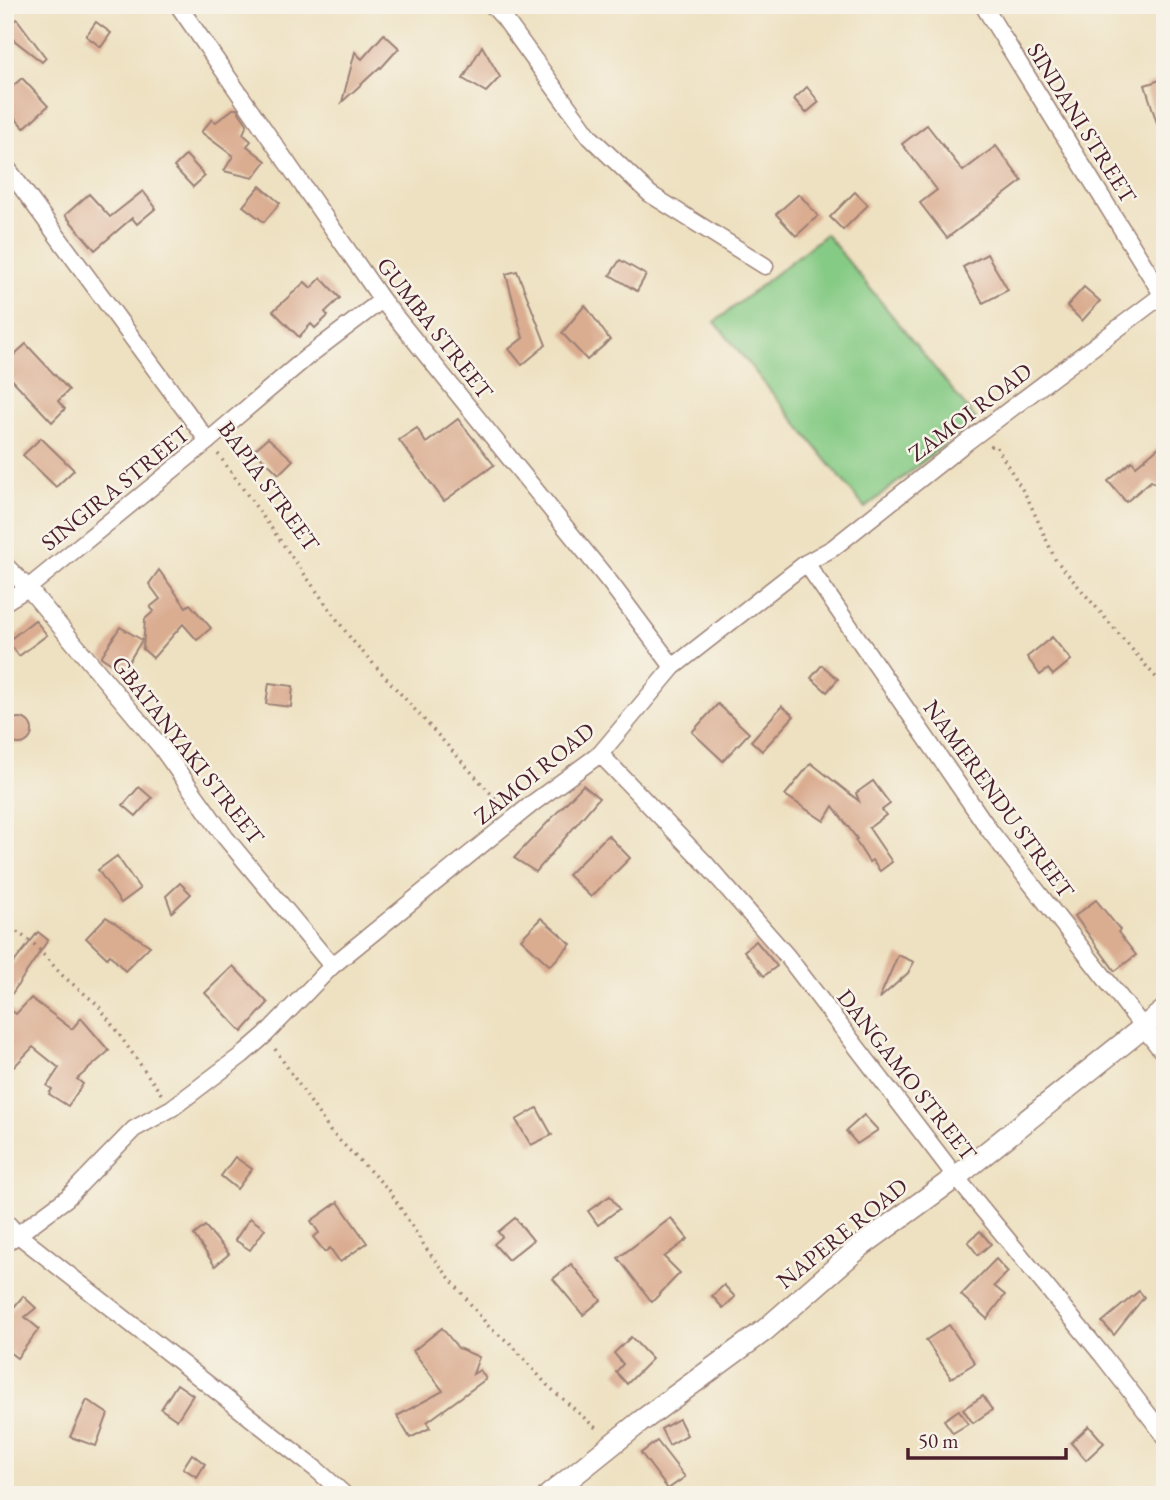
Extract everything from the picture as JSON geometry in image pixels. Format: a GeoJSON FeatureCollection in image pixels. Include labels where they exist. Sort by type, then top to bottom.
{"type":"FeatureCollection","features":[{"type":"Feature","properties":{"kind":"street","name":"GUMBA STREET"},"geometry":{"type":"LineString","coordinates":[[178,5],[382,300],[612,585],[673,667]]}},
{"type":"Feature","properties":{"kind":"street"},"geometry":{"type":"LineString","coordinates":[[492,5],[590,137],[650,194],[765,267]]}},
{"type":"Feature","properties":{"kind":"street","name":"SINDANI STREET"},"geometry":{"type":"LineString","coordinates":[[983,5],[1164,296]]}},
{"type":"Feature","properties":{"kind":"street","name":"BAPIA STREET"},"geometry":{"type":"LineString","coordinates":[[5,165],[208,441]]}},
{"type":"Feature","properties":{"kind":"street","name":"ZAMOI ROAD"},"geometry":{"type":"LineString","coordinates":[[11,1239],[68,1198],[134,1129],[172,1108],[265,1035],[332,966],[514,818],[600,754],[673,667],[806,563],[833,548],[964,444],[1164,296]]}},
{"type":"Feature","properties":{"kind":"street","name":"SINGIRA STREET"},"geometry":{"type":"LineString","coordinates":[[5,602],[28,588],[307,356],[382,300]]}},
{"type":"Feature","properties":{"kind":"street","name":"NAMERENDU STREET"},"geometry":{"type":"LineString","coordinates":[[806,563],[990,831],[1165,1055]]}},
{"type":"Feature","properties":{"kind":"street","name":"GBATANYAKI STREET"},"geometry":{"type":"LineString","coordinates":[[5,565],[28,588],[161,747],[225,837],[332,966]]}},
{"type":"Feature","properties":{"kind":"street","name":"DANGAMO STREET"},"geometry":{"type":"LineString","coordinates":[[600,754],[688,845],[787,956],[956,1177],[1165,1436]]}},
{"type":"Feature","properties":{"kind":"street","name":"NAPERE ROAD"},"geometry":{"type":"LineString","coordinates":[[549,1495],[613,1443],[765,1330],[861,1247],[956,1177],[1165,1010]]}},
{"type":"Feature","properties":{"kind":"street"},"geometry":{"type":"LineString","coordinates":[[5,1221],[11,1239],[317,1470],[345,1495]]}},
{"type":"Feature","properties":{"kind":"path","name":"BAPIA STREET"},"geometry":{"type":"LineString","coordinates":[[208,441],[351,639],[514,818]]}},
{"type":"Feature","properties":{"kind":"path"},"geometry":{"type":"LineString","coordinates":[[964,444],[996,446],[1028,499],[1055,559],[1165,688]]}},
{"type":"Feature","properties":{"kind":"path"},"geometry":{"type":"LineString","coordinates":[[5,924],[33,943],[63,975],[98,1005],[172,1108]]}},
{"type":"Feature","properties":{"kind":"path"},"geometry":{"type":"LineString","coordinates":[[265,1035],[330,1130],[389,1190],[427,1250],[489,1327],[512,1345],[547,1385],[613,1443]]}},
{"type":"Feature","properties":{"kind":"green space"},"geometry":{"type":"Polygon","coordinates":[[[826,234],[976,419],[865,508],[715,322],[826,234]]]}},
{"type":"Feature","properties":{"kind":"building"},"geometry":{"type":"Polygon","coordinates":[[[17,19],[46,58],[42,62],[5,30],[5,27],[17,19]]]}},
{"type":"Feature","properties":{"kind":"building"},"geometry":{"type":"Polygon","coordinates":[[[96,22],[111,33],[101,47],[86,36],[96,22]]]}},
{"type":"Feature","properties":{"kind":"building"},"geometry":{"type":"Polygon","coordinates":[[[384,34],[399,48],[381,68],[342,102],[355,52],[362,59],[384,34]]]}},
{"type":"Feature","properties":{"kind":"building"},"geometry":{"type":"Polygon","coordinates":[[[482,46],[500,77],[486,92],[463,79],[482,46]]]}},
{"type":"Feature","properties":{"kind":"building"},"geometry":{"type":"Polygon","coordinates":[[[22,78],[48,106],[24,128],[5,107],[5,93],[22,78]]]}},
{"type":"Feature","properties":{"kind":"building"},"geometry":{"type":"Polygon","coordinates":[[[1160,80],[1165,94],[1165,135],[1161,136],[1145,85],[1160,80]]]}},
{"type":"Feature","properties":{"kind":"building"},"geometry":{"type":"Polygon","coordinates":[[[807,87],[819,102],[806,113],[794,99],[807,87]]]}},
{"type":"Feature","properties":{"kind":"building"},"geometry":{"type":"Polygon","coordinates":[[[233,109],[237,109],[247,124],[243,134],[251,141],[247,146],[266,161],[253,178],[224,171],[233,156],[201,132],[212,119],[216,122],[233,109]]]}},
{"type":"Feature","properties":{"kind":"building"},"geometry":{"type":"Polygon","coordinates":[[[927,125],[963,171],[996,146],[1022,181],[947,238],[920,203],[937,190],[902,144],[927,125]]]}},
{"type":"Feature","properties":{"kind":"building"},"geometry":{"type":"Polygon","coordinates":[[[186,155],[205,176],[193,187],[174,167],[186,155]]]}},
{"type":"Feature","properties":{"kind":"building"},"geometry":{"type":"Polygon","coordinates":[[[260,186],[280,203],[264,222],[243,206],[260,186]]]}},
{"type":"Feature","properties":{"kind":"building"},"geometry":{"type":"Polygon","coordinates":[[[143,191],[156,208],[137,224],[132,218],[95,250],[65,215],[89,194],[110,217],[143,191]]]}},
{"type":"Feature","properties":{"kind":"building"},"geometry":{"type":"Polygon","coordinates":[[[855,192],[868,205],[843,230],[830,217],[855,192]]]}},
{"type":"Feature","properties":{"kind":"building"},"geometry":{"type":"Polygon","coordinates":[[[799,194],[818,216],[796,236],[776,214],[799,194]]]}},
{"type":"Feature","properties":{"kind":"building"},"geometry":{"type":"Polygon","coordinates":[[[987,254],[1008,290],[983,303],[963,267],[987,254]]]}},
{"type":"Feature","properties":{"kind":"building"},"geometry":{"type":"Polygon","coordinates":[[[620,260],[646,275],[637,291],[610,275],[620,260]]]}},
{"type":"Feature","properties":{"kind":"building"},"geometry":{"type":"Polygon","coordinates":[[[517,271],[546,345],[522,365],[509,349],[523,338],[506,274],[517,271]]]}},
{"type":"Feature","properties":{"kind":"building"},"geometry":{"type":"Polygon","coordinates":[[[321,278],[340,298],[325,312],[328,316],[315,328],[311,324],[299,337],[273,311],[305,282],[311,288],[321,278]]]}},
{"type":"Feature","properties":{"kind":"building"},"geometry":{"type":"Polygon","coordinates":[[[1084,287],[1100,301],[1082,321],[1067,306],[1084,287]]]}},
{"type":"Feature","properties":{"kind":"building"},"geometry":{"type":"Polygon","coordinates":[[[585,305],[610,340],[587,360],[562,333],[585,305]]]}},
{"type":"Feature","properties":{"kind":"building"},"geometry":{"type":"Polygon","coordinates":[[[26,344],[69,390],[58,401],[65,409],[52,422],[5,372],[5,363],[26,344]]]}},
{"type":"Feature","properties":{"kind":"building"},"geometry":{"type":"Polygon","coordinates":[[[458,419],[494,465],[444,501],[399,440],[417,428],[426,443],[458,419]]]}},
{"type":"Feature","properties":{"kind":"building"},"geometry":{"type":"Polygon","coordinates":[[[41,438],[74,470],[56,487],[23,455],[41,438]]]}},
{"type":"Feature","properties":{"kind":"building"},"geometry":{"type":"Polygon","coordinates":[[[268,438],[293,460],[279,474],[254,450],[268,438]]]}},
{"type":"Feature","properties":{"kind":"building"},"geometry":{"type":"Polygon","coordinates":[[[1165,442],[1165,490],[1151,481],[1126,502],[1108,481],[1132,461],[1136,466],[1165,442]]]}},
{"type":"Feature","properties":{"kind":"building"},"geometry":{"type":"Polygon","coordinates":[[[159,570],[186,607],[190,604],[211,628],[197,640],[183,624],[153,658],[143,649],[145,619],[154,611],[150,607],[160,599],[149,584],[159,570]]]}},
{"type":"Feature","properties":{"kind":"building"},"geometry":{"type":"Polygon","coordinates":[[[35,620],[47,635],[19,656],[8,641],[35,620]]]}},
{"type":"Feature","properties":{"kind":"building"},"geometry":{"type":"Polygon","coordinates":[[[120,627],[142,640],[123,671],[101,657],[120,627]]]}},
{"type":"Feature","properties":{"kind":"building"},"geometry":{"type":"Polygon","coordinates":[[[1052,637],[1071,660],[1053,675],[1048,669],[1040,675],[1027,657],[1052,637]]]}},
{"type":"Feature","properties":{"kind":"building"},"geometry":{"type":"Polygon","coordinates":[[[822,665],[838,679],[827,692],[811,678],[822,665]]]}},
{"type":"Feature","properties":{"kind":"building"},"geometry":{"type":"Polygon","coordinates":[[[269,683],[293,686],[291,707],[266,704],[269,683]]]}},
{"type":"Feature","properties":{"kind":"building"},"geometry":{"type":"Polygon","coordinates":[[[718,704],[749,733],[723,761],[692,732],[718,704]]]}},
{"type":"Feature","properties":{"kind":"building"},"geometry":{"type":"Polygon","coordinates":[[[782,706],[794,716],[762,751],[751,741],[782,706]]]}},
{"type":"Feature","properties":{"kind":"building"},"geometry":{"type":"Polygon","coordinates":[[[19,718],[28,722],[32,731],[28,740],[19,744],[10,740],[6,731],[10,722],[19,718]]]}},
{"type":"Feature","properties":{"kind":"building"},"geometry":{"type":"Polygon","coordinates":[[[811,763],[859,801],[856,793],[873,781],[890,804],[882,810],[886,815],[869,828],[892,862],[880,871],[872,860],[869,862],[855,840],[857,839],[833,806],[824,821],[785,795],[811,763]]]}},
{"type":"Feature","properties":{"kind":"building"},"geometry":{"type":"Polygon","coordinates":[[[583,785],[599,798],[536,872],[514,858],[583,785]]]}},
{"type":"Feature","properties":{"kind":"building"},"geometry":{"type":"Polygon","coordinates":[[[139,787],[152,798],[136,816],[123,805],[139,787]]]}},
{"type":"Feature","properties":{"kind":"building"},"geometry":{"type":"Polygon","coordinates":[[[608,835],[630,858],[591,897],[568,875],[608,835]]]}},
{"type":"Feature","properties":{"kind":"building"},"geometry":{"type":"Polygon","coordinates":[[[117,856],[140,889],[121,903],[98,870],[117,856]]]}},
{"type":"Feature","properties":{"kind":"building"},"geometry":{"type":"Polygon","coordinates":[[[180,883],[191,894],[172,912],[166,896],[180,883]]]}},
{"type":"Feature","properties":{"kind":"building"},"geometry":{"type":"Polygon","coordinates":[[[1096,900],[1136,955],[1115,971],[1075,916],[1096,900]]]}},
{"type":"Feature","properties":{"kind":"building"},"geometry":{"type":"Polygon","coordinates":[[[106,917],[150,946],[125,971],[110,955],[107,958],[86,938],[106,917]]]}},
{"type":"Feature","properties":{"kind":"building"},"geometry":{"type":"Polygon","coordinates":[[[541,918],[571,944],[549,965],[521,939],[541,918]]]}},
{"type":"Feature","properties":{"kind":"building"},"geometry":{"type":"Polygon","coordinates":[[[38,932],[48,940],[5,1004],[5,974],[38,932]]]}},
{"type":"Feature","properties":{"kind":"building"},"geometry":{"type":"Polygon","coordinates":[[[756,941],[777,966],[764,976],[744,951],[756,941]]]}},
{"type":"Feature","properties":{"kind":"building"},"geometry":{"type":"Polygon","coordinates":[[[898,955],[914,962],[908,973],[879,999],[898,955]]]}},
{"type":"Feature","properties":{"kind":"building"},"geometry":{"type":"Polygon","coordinates":[[[233,966],[268,1003],[242,1032],[205,993],[233,966]]]}},
{"type":"Feature","properties":{"kind":"building"},"geometry":{"type":"Polygon","coordinates":[[[31,998],[72,1029],[81,1018],[109,1051],[77,1079],[83,1084],[68,1106],[49,1094],[52,1089],[47,1086],[59,1068],[33,1047],[5,1076],[5,1006],[16,1014],[31,998]]]}},
{"type":"Feature","properties":{"kind":"building"},"geometry":{"type":"Polygon","coordinates":[[[537,1108],[552,1135],[531,1145],[516,1120],[537,1108]]]}},
{"type":"Feature","properties":{"kind":"building"},"geometry":{"type":"Polygon","coordinates":[[[864,1115],[878,1130],[857,1144],[846,1131],[864,1115]]]}},
{"type":"Feature","properties":{"kind":"building"},"geometry":{"type":"Polygon","coordinates":[[[235,1157],[252,1169],[237,1189],[221,1176],[235,1157]]]}},
{"type":"Feature","properties":{"kind":"building"},"geometry":{"type":"Polygon","coordinates":[[[610,1196],[619,1209],[598,1225],[588,1211],[610,1196]]]}},
{"type":"Feature","properties":{"kind":"building"},"geometry":{"type":"Polygon","coordinates":[[[338,1202],[367,1243],[340,1262],[330,1248],[325,1252],[313,1237],[319,1233],[311,1221],[338,1202]]]}},
{"type":"Feature","properties":{"kind":"building"},"geometry":{"type":"Polygon","coordinates":[[[250,1218],[265,1229],[250,1250],[235,1240],[250,1218]]]}},
{"type":"Feature","properties":{"kind":"building"},"geometry":{"type":"Polygon","coordinates":[[[515,1218],[533,1240],[508,1260],[494,1244],[502,1237],[498,1232],[515,1218]]]}},
{"type":"Feature","properties":{"kind":"building"},"geometry":{"type":"Polygon","coordinates":[[[671,1218],[688,1239],[664,1257],[680,1273],[652,1302],[618,1258],[671,1218]]]}},
{"type":"Feature","properties":{"kind":"building"},"geometry":{"type":"Polygon","coordinates":[[[205,1226],[229,1254],[215,1266],[194,1235],[205,1226]]]}},
{"type":"Feature","properties":{"kind":"building"},"geometry":{"type":"Polygon","coordinates":[[[980,1231],[991,1244],[978,1255],[968,1242],[980,1231]]]}},
{"type":"Feature","properties":{"kind":"building"},"geometry":{"type":"Polygon","coordinates":[[[996,1259],[1008,1272],[994,1286],[1005,1295],[987,1319],[961,1295],[996,1259]]]}},
{"type":"Feature","properties":{"kind":"building"},"geometry":{"type":"Polygon","coordinates":[[[571,1264],[601,1300],[583,1315],[553,1279],[571,1264]]]}},
{"type":"Feature","properties":{"kind":"building"},"geometry":{"type":"Polygon","coordinates":[[[724,1285],[735,1297],[723,1308],[712,1296],[724,1285]]]}},
{"type":"Feature","properties":{"kind":"building"},"geometry":{"type":"Polygon","coordinates":[[[1139,1291],[1144,1297],[1114,1335],[1102,1322],[1139,1291]]]}},
{"type":"Feature","properties":{"kind":"building"},"geometry":{"type":"Polygon","coordinates":[[[23,1296],[36,1308],[25,1317],[39,1329],[17,1358],[5,1349],[5,1318],[23,1296]]]}},
{"type":"Feature","properties":{"kind":"building"},"geometry":{"type":"Polygon","coordinates":[[[949,1325],[975,1363],[951,1378],[926,1340],[949,1325]]]}},
{"type":"Feature","properties":{"kind":"building"},"geometry":{"type":"Polygon","coordinates":[[[442,1328],[458,1348],[479,1357],[473,1374],[480,1370],[486,1379],[427,1422],[430,1428],[410,1438],[397,1416],[443,1391],[413,1351],[442,1328]]]}},
{"type":"Feature","properties":{"kind":"building"},"geometry":{"type":"Polygon","coordinates":[[[631,1337],[652,1359],[627,1384],[616,1372],[623,1364],[614,1353],[631,1337]]]}},
{"type":"Feature","properties":{"kind":"building"},"geometry":{"type":"Polygon","coordinates":[[[177,1384],[193,1395],[177,1420],[161,1409],[177,1384]]]}},
{"type":"Feature","properties":{"kind":"building"},"geometry":{"type":"Polygon","coordinates":[[[983,1396],[992,1410],[973,1423],[963,1409],[983,1396]]]}},
{"type":"Feature","properties":{"kind":"building"},"geometry":{"type":"Polygon","coordinates":[[[87,1400],[108,1414],[96,1446],[70,1437],[87,1400]]]}},
{"type":"Feature","properties":{"kind":"building"},"geometry":{"type":"Polygon","coordinates":[[[959,1410],[968,1424],[953,1433],[944,1420],[959,1410]]]}},
{"type":"Feature","properties":{"kind":"building"},"geometry":{"type":"Polygon","coordinates":[[[679,1419],[687,1435],[669,1445],[661,1429],[679,1419]]]}},
{"type":"Feature","properties":{"kind":"building"},"geometry":{"type":"Polygon","coordinates":[[[1089,1426],[1104,1443],[1086,1460],[1071,1443],[1089,1426]]]}},
{"type":"Feature","properties":{"kind":"building"},"geometry":{"type":"Polygon","coordinates":[[[657,1441],[685,1477],[668,1489],[641,1453],[657,1441]]]}},
{"type":"Feature","properties":{"kind":"building"},"geometry":{"type":"Polygon","coordinates":[[[192,1454],[205,1464],[197,1477],[183,1468],[192,1454]]]}}]}
